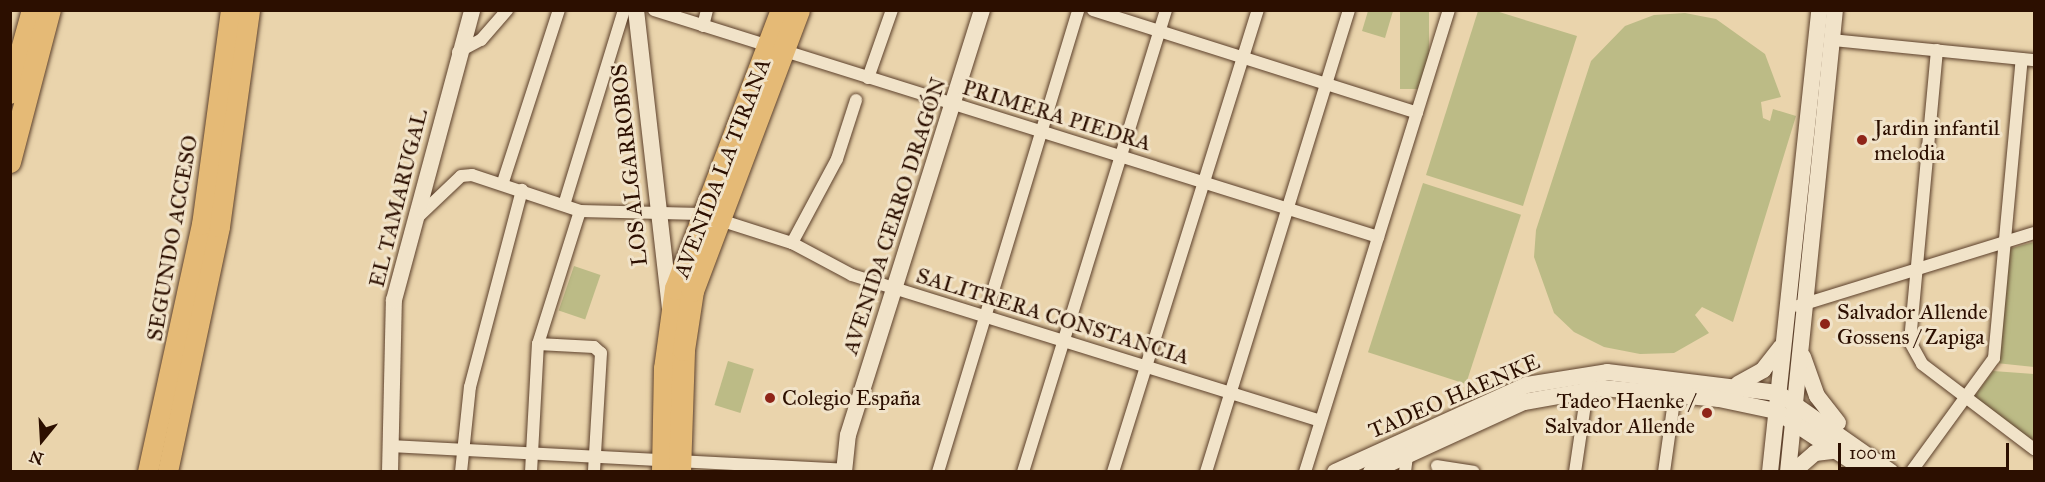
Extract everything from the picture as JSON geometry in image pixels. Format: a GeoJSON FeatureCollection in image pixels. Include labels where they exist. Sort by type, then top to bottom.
{"type":"FeatureCollection","features":[{"type":"Feature","properties":{"kind":"highway"},"geometry":{"type":"LineString","coordinates":[[10,93],[33,10]]}},
{"type":"Feature","properties":{"kind":"highway"},"geometry":{"type":"LineString","coordinates":[[10,162],[50,10]]}},
{"type":"Feature","properties":{"kind":"highway","name":"AVENIDA LA TIRANA"},"geometry":{"type":"LineString","coordinates":[[776,49],[782,10]]}},
{"type":"Feature","properties":{"kind":"highway","name":"AVENIDA LA TIRANA"},"geometry":{"type":"LineString","coordinates":[[672,466],[671,314],[776,49],[799,10]]}},
{"type":"Feature","properties":{"kind":"highway","name":"AVENIDA LA TIRANA"},"geometry":{"type":"LineString","coordinates":[[672,466],[687,322],[709,216]]}},
{"type":"Feature","properties":{"kind":"main road","name":"SEGUNDO ACCESO"},"geometry":{"type":"LineString","coordinates":[[148,471],[202,225],[231,10]]}},
{"type":"Feature","properties":{"kind":"main road","name":"SEGUNDO ACCESO"},"geometry":{"type":"LineString","coordinates":[[168,471],[216,247],[250,10]]}},
{"type":"Feature","properties":{"kind":"main road","name":"EL TAMARUGAL"},"geometry":{"type":"LineString","coordinates":[[390,471],[394,300],[458,52],[472,10]]}},
{"type":"Feature","properties":{"kind":"main road","name":"LOS ALGARROBOS"},"geometry":{"type":"LineString","coordinates":[[636,10],[656,216],[671,314]]}},
{"type":"Feature","properties":{"kind":"main road","name":"AVENIDA CERRO DRAGÓN"},"geometry":{"type":"LineString","coordinates":[[844,471],[848,435],[982,10]]}},
{"type":"Feature","properties":{"kind":"main road"},"geometry":{"type":"LineString","coordinates":[[1770,471],[1820,10]]}},
{"type":"Feature","properties":{"kind":"main road"},"geometry":{"type":"LineString","coordinates":[[1790,471],[1801,338],[1835,10]]}},
{"type":"Feature","properties":{"kind":"main road"},"geometry":{"type":"LineString","coordinates":[[1801,338],[1817,396],[1863,450]]}},
{"type":"Feature","properties":{"kind":"main road"},"geometry":{"type":"LineString","coordinates":[[1738,384],[1763,370],[1784,340]]}},
{"type":"Feature","properties":{"kind":"main road","name":"TADEO HAENKE"},"geometry":{"type":"LineString","coordinates":[[1335,471],[1519,388],[1588,381],[1738,384],[1778,393],[1795,400],[1891,471]]}},
{"type":"Feature","properties":{"kind":"main road","name":"TADEO HAENKE"},"geometry":{"type":"LineString","coordinates":[[1371,471],[1406,463],[1524,402],[1588,381],[1776,411],[1840,450],[1868,471]]}},
{"type":"Feature","properties":{"kind":"main road"},"geometry":{"type":"LineString","coordinates":[[1790,471],[1815,453],[1840,450]]}},
{"type":"Feature","properties":{"kind":"street"},"geometry":{"type":"LineString","coordinates":[[458,52],[481,40],[507,10]]}},
{"type":"Feature","properties":{"kind":"street"},"geometry":{"type":"LineString","coordinates":[[502,182],[559,10]]}},
{"type":"Feature","properties":{"kind":"street"},"geometry":{"type":"LineString","coordinates":[[564,205],[624,10]]}},
{"type":"Feature","properties":{"kind":"street","name":"PRIMERA PIEDRA"},"geometry":{"type":"LineString","coordinates":[[654,10],[1378,237]]}},
{"type":"Feature","properties":{"kind":"street"},"geometry":{"type":"LineString","coordinates":[[703,26],[707,10]]}},
{"type":"Feature","properties":{"kind":"street"},"geometry":{"type":"LineString","coordinates":[[868,78],[891,10]]}},
{"type":"Feature","properties":{"kind":"street"},"geometry":{"type":"LineString","coordinates":[[938,471],[983,316],[1078,10]]}},
{"type":"Feature","properties":{"kind":"street"},"geometry":{"type":"LineString","coordinates":[[1094,10],[1417,113]]}},
{"type":"Feature","properties":{"kind":"street"},"geometry":{"type":"LineString","coordinates":[[1023,471],[1166,10]]}},
{"type":"Feature","properties":{"kind":"street"},"geometry":{"type":"LineString","coordinates":[[1113,471],[1258,10]]}},
{"type":"Feature","properties":{"kind":"street"},"geometry":{"type":"LineString","coordinates":[[1206,471],[1349,10]]}},
{"type":"Feature","properties":{"kind":"street"},"geometry":{"type":"LineString","coordinates":[[1305,471],[1449,10]]}},
{"type":"Feature","properties":{"kind":"street"},"geometry":{"type":"LineString","coordinates":[[1832,40],[2028,60],[2005,242],[1994,358],[1968,398],[1911,471]]}},
{"type":"Feature","properties":{"kind":"street"},"geometry":{"type":"LineString","coordinates":[[1937,50],[1916,270],[1912,348],[1922,364],[2034,449]]}},
{"type":"Feature","properties":{"kind":"street"},"geometry":{"type":"LineString","coordinates":[[792,243],[837,159],[856,100]]}},
{"type":"Feature","properties":{"kind":"street","name":"SALITRERA CONSTANCIA"},"geometry":{"type":"LineString","coordinates":[[413,222],[461,176],[502,182],[580,211],[656,216],[709,216],[792,243],[840,271],[1320,421]]}},
{"type":"Feature","properties":{"kind":"street"},"geometry":{"type":"LineString","coordinates":[[461,471],[461,450],[473,376],[522,190]]}},
{"type":"Feature","properties":{"kind":"street"},"geometry":{"type":"LineString","coordinates":[[531,471],[538,344],[580,211]]}},
{"type":"Feature","properties":{"kind":"street"},"geometry":{"type":"LineString","coordinates":[[1788,309],[2034,233]]}},
{"type":"Feature","properties":{"kind":"street"},"geometry":{"type":"LineString","coordinates":[[538,344],[594,347],[601,353],[594,471]]}},
{"type":"Feature","properties":{"kind":"street"},"geometry":{"type":"LineString","coordinates":[[1575,471],[1588,381]]}},
{"type":"Feature","properties":{"kind":"street"},"geometry":{"type":"LineString","coordinates":[[1664,471],[1674,394]]}},
{"type":"Feature","properties":{"kind":"street"},"geometry":{"type":"LineString","coordinates":[[390,446],[594,457],[672,466],[844,471]]}},
{"type":"Feature","properties":{"kind":"street"},"geometry":{"type":"LineString","coordinates":[[1437,466],[1474,471]]}},
{"type":"Feature","properties":{"kind":"shaded area"},"geometry":{"type":"Polygon","coordinates":[[[1368,11],[1393,11],[1385,38],[1362,31],[1368,11]]]}},
{"type":"Feature","properties":{"kind":"shaded area"},"geometry":{"type":"Polygon","coordinates":[[[1400,11],[1429,11],[1429,89],[1400,89],[1400,11]]]}},
{"type":"Feature","properties":{"kind":"shaded area"},"geometry":{"type":"Polygon","coordinates":[[[1478,11],[1496,11],[1577,36],[1523,206],[1426,175],[1478,11]]]}},
{"type":"Feature","properties":{"kind":"shaded area"},"geometry":{"type":"Polygon","coordinates":[[[1685,13],[1716,19],[1765,54],[1781,97],[1761,102],[1763,118],[1770,121],[1773,109],[1796,116],[1733,322],[1702,307],[1695,315],[1709,333],[1674,353],[1640,354],[1604,347],[1574,332],[1554,313],[1534,257],[1536,230],[1591,61],[1625,26],[1654,15],[1685,13]]]}},
{"type":"Feature","properties":{"kind":"shaded area"},"geometry":{"type":"Polygon","coordinates":[[[1423,183],[1521,215],[1466,384],[1368,352],[1423,183]]]}},
{"type":"Feature","properties":{"kind":"shaded area"},"geometry":{"type":"Polygon","coordinates":[[[2034,242],[2034,367],[1996,363],[2008,249],[2034,242]]]}},
{"type":"Feature","properties":{"kind":"shaded area"},"geometry":{"type":"Polygon","coordinates":[[[574,266],[600,275],[585,320],[559,310],[574,266]]]}},
{"type":"Feature","properties":{"kind":"shaded area"},"geometry":{"type":"Polygon","coordinates":[[[728,361],[754,369],[740,413],[715,405],[728,361]]]}},
{"type":"Feature","properties":{"kind":"shaded area"},"geometry":{"type":"Polygon","coordinates":[[[1993,371],[2034,374],[2034,447],[1972,400],[1993,371]]]}},
{"type":"Feature","properties":{"kind":"place","name":"Jardin infantil melodia"},"geometry":{"type":"Point","coordinates":[1862,140]}},
{"type":"Feature","properties":{"kind":"place","name":"Salvador Allende Gossens / Zapiga"},"geometry":{"type":"Point","coordinates":[1825,324]}},
{"type":"Feature","properties":{"kind":"place","name":"Colegio España"},"geometry":{"type":"Point","coordinates":[770,398]}},
{"type":"Feature","properties":{"kind":"place","name":"Tadeo Haenke / Salvador Allende"},"geometry":{"type":"Point","coordinates":[1707,413]}}]}
